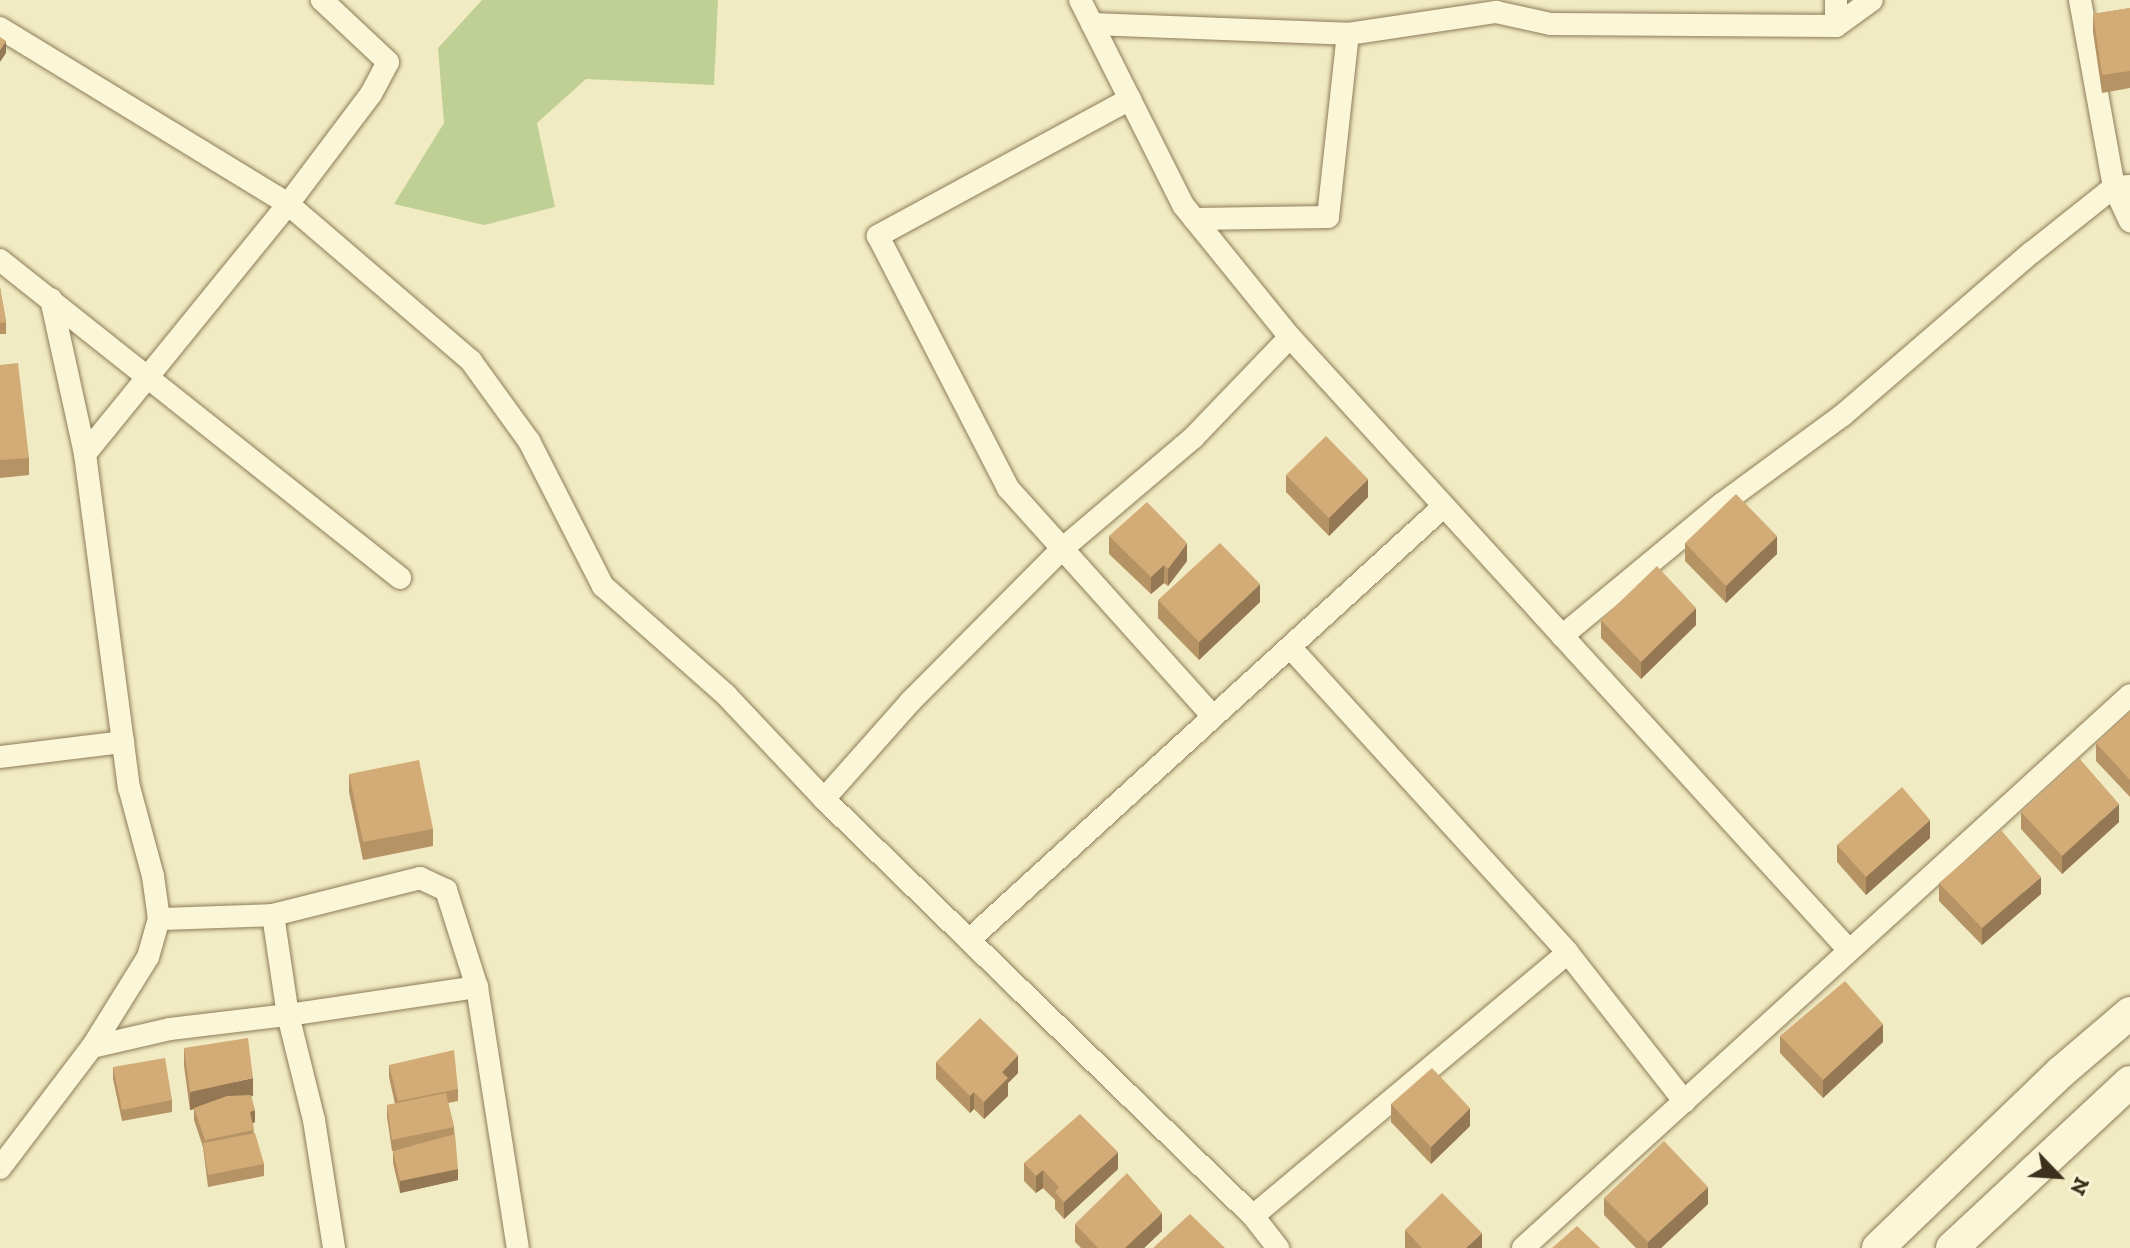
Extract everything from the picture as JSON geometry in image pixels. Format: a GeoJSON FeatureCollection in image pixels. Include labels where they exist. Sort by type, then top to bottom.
{"type":"FeatureCollection","features":[{"type":"Feature","properties":{"kind":"main road"},"geometry":{"type":"LineString","coordinates":[[1878,1248],[2061,1072],[2130,1013]]}},
{"type":"Feature","properties":{"kind":"main road"},"geometry":{"type":"LineString","coordinates":[[1952,1248],[2130,1082]]}},
{"type":"Feature","properties":{"kind":"street"},"geometry":{"type":"LineString","coordinates":[[85,454],[288,204],[371,94],[388,62],[322,0]]}},
{"type":"Feature","properties":{"kind":"street"},"geometry":{"type":"LineString","coordinates":[[1080,0],[1194,219],[1290,337],[1847,948]]}},
{"type":"Feature","properties":{"kind":"street"},"geometry":{"type":"LineString","coordinates":[[1836,0],[1836,26]]}},
{"type":"Feature","properties":{"kind":"street"},"geometry":{"type":"LineString","coordinates":[[1092,24],[1348,34],[1498,6],[1551,24],[1836,26],[1872,0]]}},
{"type":"Feature","properties":{"kind":"street"},"geometry":{"type":"LineString","coordinates":[[2080,0],[2130,222]]}},
{"type":"Feature","properties":{"kind":"street"},"geometry":{"type":"LineString","coordinates":[[0,28],[288,204],[471,361],[529,441],[603,586],[726,695],[824,799],[1253,1216],[1278,1248]]}},
{"type":"Feature","properties":{"kind":"street"},"geometry":{"type":"LineString","coordinates":[[1194,219],[1328,217],[1348,34]]}},
{"type":"Feature","properties":{"kind":"street"},"geometry":{"type":"LineString","coordinates":[[1130,99],[878,236],[1008,488],[1212,715]]}},
{"type":"Feature","properties":{"kind":"street"},"geometry":{"type":"LineString","coordinates":[[1562,636],[1723,503],[1843,415],[2122,186]]}},
{"type":"Feature","properties":{"kind":"street"},"geometry":{"type":"LineString","coordinates":[[0,260],[150,374],[400,578]]}},
{"type":"Feature","properties":{"kind":"street"},"geometry":{"type":"LineString","coordinates":[[0,1168],[92,1047],[148,957],[159,919],[123,742],[85,454],[51,299]]}},
{"type":"Feature","properties":{"kind":"street"},"geometry":{"type":"LineString","coordinates":[[824,799],[911,701],[1062,549],[1193,438],[1290,337]]}},
{"type":"Feature","properties":{"kind":"street"},"geometry":{"type":"LineString","coordinates":[[970,939],[1444,506]]}},
{"type":"Feature","properties":{"kind":"street"},"geometry":{"type":"LineString","coordinates":[[1290,647],[1568,953],[1685,1102]]}},
{"type":"Feature","properties":{"kind":"street"},"geometry":{"type":"LineString","coordinates":[[1523,1248],[1685,1102],[1847,948],[2130,695]]}},
{"type":"Feature","properties":{"kind":"street"},"geometry":{"type":"LineString","coordinates":[[0,757],[123,742]]}},
{"type":"Feature","properties":{"kind":"street"},"geometry":{"type":"LineString","coordinates":[[159,919],[273,915],[420,878],[446,890],[477,987],[518,1248]]}},
{"type":"Feature","properties":{"kind":"street"},"geometry":{"type":"LineString","coordinates":[[273,915],[288,1015],[314,1120],[334,1248]]}},
{"type":"Feature","properties":{"kind":"street"},"geometry":{"type":"LineString","coordinates":[[1253,1216],[1568,953]]}},
{"type":"Feature","properties":{"kind":"street"},"geometry":{"type":"LineString","coordinates":[[92,1047],[170,1029],[477,987]]}},
{"type":"Feature","properties":{"kind":"green space"},"geometry":{"type":"Polygon","coordinates":[[[482,0],[718,0],[714,85],[586,79],[537,123],[555,207],[484,225],[394,204],[444,123],[438,48],[482,0]]]}},
{"type":"Feature","properties":{"kind":"building"},"geometry":{"type":"Polygon","coordinates":[[[2130,8],[2130,71],[2102,75],[2093,14],[2130,8]]]}},
{"type":"Feature","properties":{"kind":"building"},"geometry":{"type":"Polygon","coordinates":[[[0,287],[6,322],[0,323],[0,287]]]}},
{"type":"Feature","properties":{"kind":"building"},"geometry":{"type":"Polygon","coordinates":[[[18,363],[29,458],[0,460],[0,365],[18,363]]]}},
{"type":"Feature","properties":{"kind":"building"},"geometry":{"type":"Polygon","coordinates":[[[1326,436],[1368,479],[1329,518],[1286,475],[1326,436]]]}},
{"type":"Feature","properties":{"kind":"building"},"geometry":{"type":"Polygon","coordinates":[[[1736,494],[1777,536],[1726,586],[1685,543],[1736,494]]]}},
{"type":"Feature","properties":{"kind":"building"},"geometry":{"type":"Polygon","coordinates":[[[1147,502],[1187,543],[1168,569],[1164,565],[1151,577],[1109,536],[1147,502]]]}},
{"type":"Feature","properties":{"kind":"building"},"geometry":{"type":"Polygon","coordinates":[[[1220,543],[1260,584],[1199,642],[1158,600],[1220,543]]]}},
{"type":"Feature","properties":{"kind":"building"},"geometry":{"type":"Polygon","coordinates":[[[1657,566],[1696,608],[1641,662],[1601,620],[1657,566]]]}},
{"type":"Feature","properties":{"kind":"building"},"geometry":{"type":"Polygon","coordinates":[[[2130,712],[2130,780],[2096,743],[2130,712]]]}},
{"type":"Feature","properties":{"kind":"building"},"geometry":{"type":"Polygon","coordinates":[[[2079,758],[2119,804],[2062,856],[2021,812],[2079,758]]]}},
{"type":"Feature","properties":{"kind":"building"},"geometry":{"type":"Polygon","coordinates":[[[419,760],[433,829],[363,842],[349,774],[419,760]]]}},
{"type":"Feature","properties":{"kind":"building"},"geometry":{"type":"Polygon","coordinates":[[[1902,787],[1930,820],[1866,877],[1837,845],[1902,787]]]}},
{"type":"Feature","properties":{"kind":"building"},"geometry":{"type":"Polygon","coordinates":[[[2001,830],[2041,877],[1982,928],[1939,883],[2001,830]]]}},
{"type":"Feature","properties":{"kind":"building"},"geometry":{"type":"Polygon","coordinates":[[[1845,981],[1883,1024],[1823,1080],[1780,1036],[1845,981]]]}},
{"type":"Feature","properties":{"kind":"building"},"geometry":{"type":"Polygon","coordinates":[[[980,1018],[1018,1055],[1002,1072],[1008,1078],[984,1102],[974,1092],[970,1096],[936,1062],[980,1018]]]}},
{"type":"Feature","properties":{"kind":"building"},"geometry":{"type":"Polygon","coordinates":[[[248,1038],[253,1078],[190,1092],[184,1048],[248,1038]]]}},
{"type":"Feature","properties":{"kind":"building"},"geometry":{"type":"Polygon","coordinates":[[[454,1050],[458,1089],[398,1101],[389,1065],[454,1050]]]}},
{"type":"Feature","properties":{"kind":"building"},"geometry":{"type":"Polygon","coordinates":[[[165,1058],[172,1100],[122,1110],[113,1067],[165,1058]]]}},
{"type":"Feature","properties":{"kind":"building"},"geometry":{"type":"Polygon","coordinates":[[[1432,1068],[1470,1108],[1431,1147],[1391,1104],[1432,1068]]]}},
{"type":"Feature","properties":{"kind":"building"},"geometry":{"type":"Polygon","coordinates":[[[446,1093],[454,1127],[392,1140],[387,1105],[446,1093]]]}},
{"type":"Feature","properties":{"kind":"building"},"geometry":{"type":"Polygon","coordinates":[[[251,1095],[255,1110],[250,1112],[254,1130],[205,1140],[194,1108],[227,1096],[251,1095]]]}},
{"type":"Feature","properties":{"kind":"building"},"geometry":{"type":"Polygon","coordinates":[[[1080,1114],[1118,1152],[1064,1202],[1055,1192],[1059,1187],[1043,1170],[1036,1176],[1024,1163],[1080,1114]]]}},
{"type":"Feature","properties":{"kind":"building"},"geometry":{"type":"Polygon","coordinates":[[[255,1133],[264,1164],[208,1175],[203,1143],[255,1133]]]}},
{"type":"Feature","properties":{"kind":"building"},"geometry":{"type":"Polygon","coordinates":[[[455,1134],[458,1169],[400,1181],[393,1151],[455,1134]]]}},
{"type":"Feature","properties":{"kind":"building"},"geometry":{"type":"Polygon","coordinates":[[[1664,1141],[1708,1187],[1648,1242],[1604,1198],[1664,1141]]]}},
{"type":"Feature","properties":{"kind":"building"},"geometry":{"type":"Polygon","coordinates":[[[1127,1173],[1162,1213],[1125,1248],[1098,1248],[1075,1224],[1127,1173]]]}},
{"type":"Feature","properties":{"kind":"building"},"geometry":{"type":"Polygon","coordinates":[[[1442,1193],[1482,1233],[1466,1248],[1422,1248],[1405,1230],[1442,1193]]]}},
{"type":"Feature","properties":{"kind":"building"},"geometry":{"type":"Polygon","coordinates":[[[1190,1214],[1225,1248],[1153,1248],[1190,1214]]]}},
{"type":"Feature","properties":{"kind":"building"},"geometry":{"type":"Polygon","coordinates":[[[1577,1226],[1600,1248],[1552,1248],[1577,1226]]]}}]}
